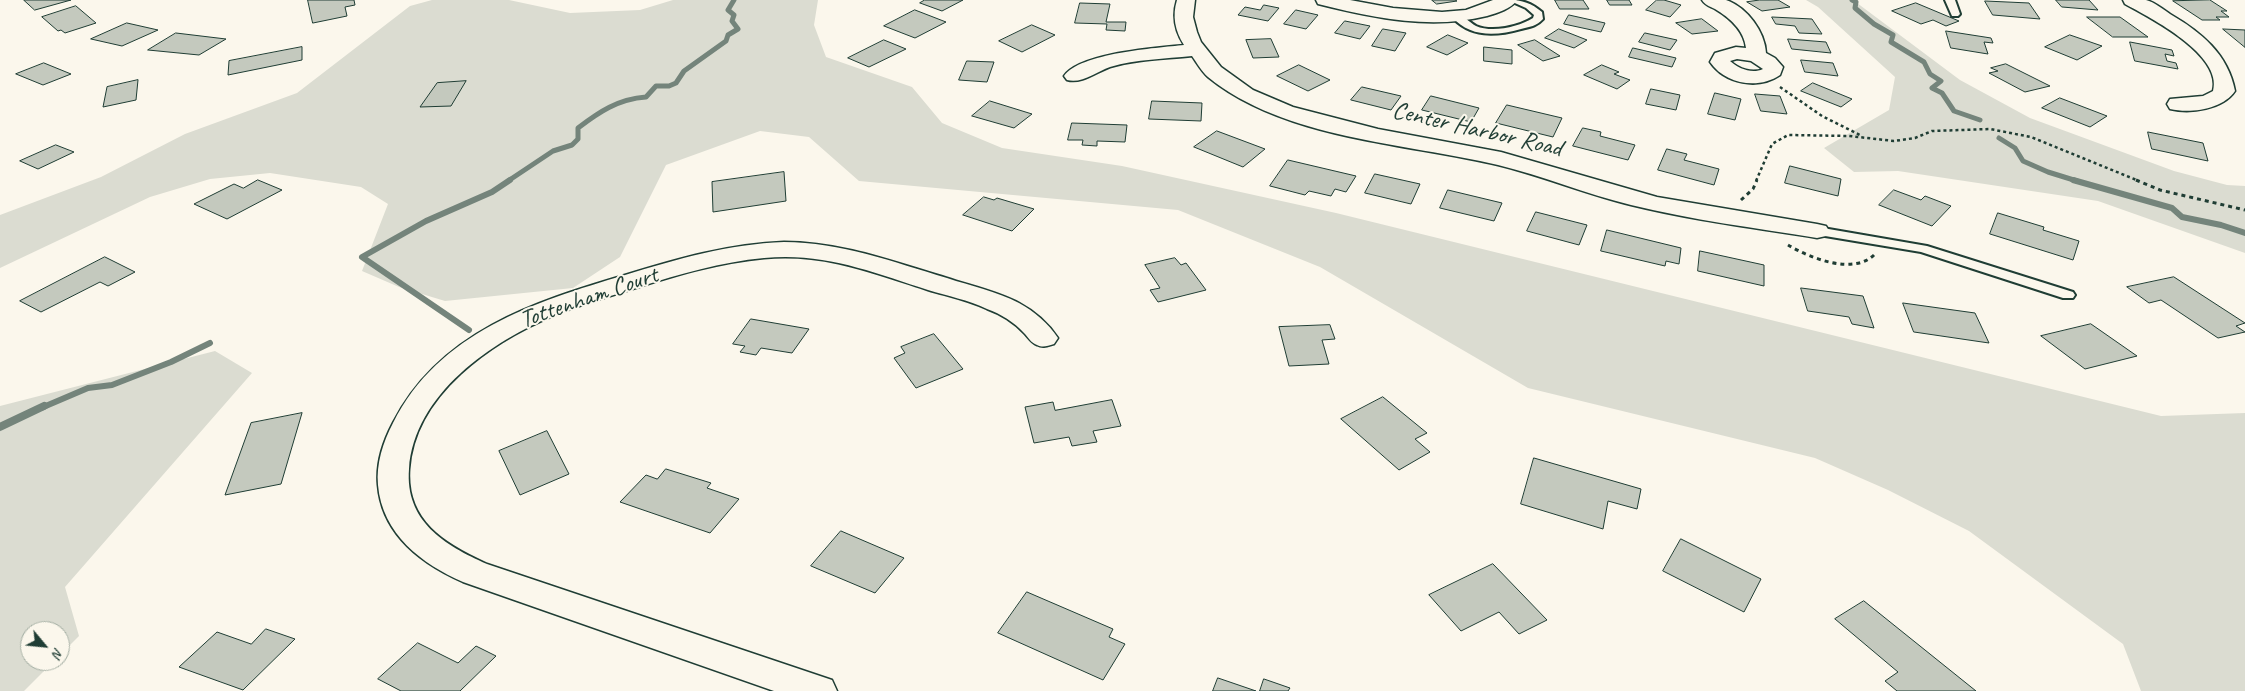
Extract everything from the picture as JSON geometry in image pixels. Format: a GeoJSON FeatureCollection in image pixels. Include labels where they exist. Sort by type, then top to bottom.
{"type":"FeatureCollection","features":[{"type":"Feature","properties":{"kind":"street","name":"Center Harbor Road"},"geometry":{"type":"LineString","coordinates":[[1186,0],[1182,19],[1195,50],[1207,64],[1223,78],[1244,92],[1266,103],[1320,123],[1464,150],[1639,200],[1704,213],[1722,214],[1817,231]]}},
{"type":"Feature","properties":{"kind":"street"},"geometry":{"type":"LineString","coordinates":[[1325,0],[1395,16],[1413,17],[1456,16],[1488,10],[1508,0]]}},
{"type":"Feature","properties":{"kind":"street"},"geometry":{"type":"LineString","coordinates":[[1711,0],[1728,9],[1748,26],[1754,39],[1756,56]]}},
{"type":"Feature","properties":{"kind":"street"},"geometry":{"type":"LineString","coordinates":[[2132,0],[2192,37],[2208,53],[2221,74],[2224,82],[2224,91],[2221,95],[2211,100],[2178,104]]}},
{"type":"Feature","properties":{"kind":"street"},"geometry":{"type":"LineString","coordinates":[[1074,76],[1099,64],[1115,60],[1195,50]]}},
{"type":"Feature","properties":{"kind":"street"},"geometry":{"type":"LineString","coordinates":[[1736,53],[1756,56],[1773,66],[1773,71],[1764,76],[1739,74],[1730,71],[1720,62],[1722,57],[1728,54],[1736,53]]}},
{"type":"Feature","properties":{"kind":"street","name":"Tottenham Court"},"geometry":{"type":"LineString","coordinates":[[819,691],[475,573],[443,558],[418,539],[403,518],[394,493],[392,472],[397,447],[408,421],[428,392],[452,367],[484,342],[511,325],[573,298],[665,271],[753,251],[808,249],[836,253],[894,270],[1014,310],[1033,324],[1044,338]]}},
{"type":"Feature","properties":{"kind":"lane"},"geometry":{"type":"LineString","coordinates":[[1456,16],[1472,29],[1488,33],[1502,32],[1538,19],[1536,10],[1514,0]]}},
{"type":"Feature","properties":{"kind":"lane"},"geometry":{"type":"LineString","coordinates":[[1950,0],[1955,14]]}},
{"type":"Feature","properties":{"kind":"lane"},"geometry":{"type":"LineString","coordinates":[[1817,231],[1923,248],[2068,295]]}},
{"type":"Feature","properties":{"kind":"path"},"geometry":{"type":"LineString","coordinates":[[1764,76],[1822,116],[1865,137]]}},
{"type":"Feature","properties":{"kind":"path"},"geometry":{"type":"LineString","coordinates":[[1722,214],[1753,189],[1772,144],[1788,135],[1810,134],[1865,137],[1894,142],[1915,138],[1932,131],[1967,129],[2008,131],[2031,137],[2160,190],[2245,210]]}},
{"type":"Feature","properties":{"kind":"shaded area"},"geometry":{"type":"Polygon","coordinates":[[[432,0],[509,0],[570,13],[640,10],[673,0],[818,0],[814,25],[826,57],[912,87],[942,123],[1002,148],[1122,166],[1336,213],[2161,416],[2245,413],[2245,691],[2141,691],[2123,644],[1969,531],[1888,490],[1815,458],[1528,388],[1320,267],[1178,210],[859,181],[809,137],[760,131],[666,165],[620,257],[573,288],[445,301],[399,287],[362,271],[388,204],[361,187],[270,173],[210,179],[150,197],[0,268],[0,215],[101,177],[185,134],[297,93],[410,6],[432,0]]]}},
{"type":"Feature","properties":{"kind":"shaded area"},"geometry":{"type":"Polygon","coordinates":[[[1806,0],[1853,0],[1960,80],[2030,118],[2174,171],[2227,185],[2245,186],[2245,253],[2098,201],[1898,171],[1854,172],[1824,148],[1889,110],[1895,77],[1818,7],[1806,0]]]}},
{"type":"Feature","properties":{"kind":"shaded area"},"geometry":{"type":"Polygon","coordinates":[[[215,351],[252,373],[65,587],[79,636],[70,645],[70,621],[20,621],[20,671],[44,671],[24,691],[0,691],[0,406],[215,351]]]}},
{"type":"Feature","properties":{"kind":"building"},"geometry":{"type":"Polygon","coordinates":[[[24,0],[71,0],[35,10],[24,0]]]}},
{"type":"Feature","properties":{"kind":"building"},"geometry":{"type":"Polygon","coordinates":[[[308,0],[354,0],[355,5],[345,7],[347,16],[313,23],[308,0]]]}},
{"type":"Feature","properties":{"kind":"building"},"geometry":{"type":"Polygon","coordinates":[[[925,0],[963,0],[942,11],[920,3],[925,0]]]}},
{"type":"Feature","properties":{"kind":"building"},"geometry":{"type":"Polygon","coordinates":[[[1432,0],[1455,0],[1457,1],[1437,4],[1432,0]]]}},
{"type":"Feature","properties":{"kind":"building"},"geometry":{"type":"Polygon","coordinates":[[[1555,0],[1583,0],[1589,9],[1560,9],[1555,0]]]}},
{"type":"Feature","properties":{"kind":"building"},"geometry":{"type":"Polygon","coordinates":[[[1607,0],[1629,0],[1632,5],[1610,5],[1607,0]]]}},
{"type":"Feature","properties":{"kind":"building"},"geometry":{"type":"Polygon","coordinates":[[[1657,0],[1681,5],[1670,17],[1646,10],[1657,0]]]}},
{"type":"Feature","properties":{"kind":"building"},"geometry":{"type":"Polygon","coordinates":[[[1778,0],[1790,7],[1762,11],[1747,2],[1778,0]]]}},
{"type":"Feature","properties":{"kind":"building"},"geometry":{"type":"Polygon","coordinates":[[[2056,0],[2089,0],[2098,10],[2062,7],[2056,0]]]}},
{"type":"Feature","properties":{"kind":"building"},"geometry":{"type":"Polygon","coordinates":[[[2210,0],[2227,11],[2221,11],[2229,17],[2216,17],[2220,20],[2202,20],[2173,1],[2210,0]]]}},
{"type":"Feature","properties":{"kind":"building"},"geometry":{"type":"Polygon","coordinates":[[[1985,1],[2029,3],[2040,19],[1993,15],[1985,1]]]}},
{"type":"Feature","properties":{"kind":"building"},"geometry":{"type":"Polygon","coordinates":[[[1080,3],[1110,4],[1106,22],[1126,22],[1125,31],[1106,30],[1107,24],[1075,23],[1080,3]]]}},
{"type":"Feature","properties":{"kind":"building"},"geometry":{"type":"Polygon","coordinates":[[[1916,3],[1959,21],[1946,26],[1933,20],[1921,24],[1892,11],[1916,3]]]}},
{"type":"Feature","properties":{"kind":"building"},"geometry":{"type":"Polygon","coordinates":[[[1264,5],[1279,8],[1268,21],[1238,15],[1245,7],[1260,10],[1264,5]]]}},
{"type":"Feature","properties":{"kind":"building"},"geometry":{"type":"Polygon","coordinates":[[[76,6],[96,23],[65,33],[61,30],[58,31],[42,17],[76,6]]]}},
{"type":"Feature","properties":{"kind":"building"},"geometry":{"type":"Polygon","coordinates":[[[915,10],[946,22],[915,38],[884,26],[915,10]]]}},
{"type":"Feature","properties":{"kind":"building"},"geometry":{"type":"Polygon","coordinates":[[[1296,10],[1318,15],[1306,29],[1284,24],[1296,10]]]}},
{"type":"Feature","properties":{"kind":"building"},"geometry":{"type":"Polygon","coordinates":[[[1569,15],[1605,23],[1601,32],[1564,24],[1569,15]]]}},
{"type":"Feature","properties":{"kind":"building"},"geometry":{"type":"Polygon","coordinates":[[[1772,17],[1812,19],[1822,34],[1799,33],[1795,26],[1776,24],[1772,17]]]}},
{"type":"Feature","properties":{"kind":"building"},"geometry":{"type":"Polygon","coordinates":[[[2087,17],[2120,17],[2148,37],[2113,37],[2087,17]]]}},
{"type":"Feature","properties":{"kind":"building"},"geometry":{"type":"Polygon","coordinates":[[[1702,19],[1718,31],[1692,34],[1676,23],[1702,19]]]}},
{"type":"Feature","properties":{"kind":"building"},"geometry":{"type":"Polygon","coordinates":[[[1345,21],[1370,26],[1360,39],[1335,33],[1345,21]]]}},
{"type":"Feature","properties":{"kind":"building"},"geometry":{"type":"Polygon","coordinates":[[[127,23],[158,30],[122,46],[91,39],[127,23]]]}},
{"type":"Feature","properties":{"kind":"building"},"geometry":{"type":"Polygon","coordinates":[[[1032,25],[1055,35],[1022,52],[999,41],[1032,25]]]}},
{"type":"Feature","properties":{"kind":"building"},"geometry":{"type":"Polygon","coordinates":[[[1383,29],[1406,33],[1395,51],[1372,46],[1383,29]]]}},
{"type":"Feature","properties":{"kind":"building"},"geometry":{"type":"Polygon","coordinates":[[[1559,29],[1587,40],[1574,48],[1545,38],[1559,29]]]}},
{"type":"Feature","properties":{"kind":"building"},"geometry":{"type":"Polygon","coordinates":[[[2223,29],[2245,30],[2245,47],[2223,29]]]}},
{"type":"Feature","properties":{"kind":"building"},"geometry":{"type":"Polygon","coordinates":[[[1946,31],[1991,38],[1993,43],[1984,42],[1988,54],[1951,48],[1946,31]]]}},
{"type":"Feature","properties":{"kind":"building"},"geometry":{"type":"Polygon","coordinates":[[[176,33],[226,39],[199,55],[148,50],[176,33]]]}},
{"type":"Feature","properties":{"kind":"building"},"geometry":{"type":"Polygon","coordinates":[[[1645,33],[1677,40],[1670,50],[1639,42],[1645,33]]]}},
{"type":"Feature","properties":{"kind":"building"},"geometry":{"type":"Polygon","coordinates":[[[1448,35],[1468,43],[1447,55],[1427,47],[1448,35]]]}},
{"type":"Feature","properties":{"kind":"building"},"geometry":{"type":"Polygon","coordinates":[[[2070,35],[2102,46],[2077,60],[2045,47],[2070,35]]]}},
{"type":"Feature","properties":{"kind":"building"},"geometry":{"type":"Polygon","coordinates":[[[1271,39],[1279,57],[1253,58],[1246,40],[1271,39]]]}},
{"type":"Feature","properties":{"kind":"building"},"geometry":{"type":"Polygon","coordinates":[[[1788,39],[1826,42],[1831,53],[1792,49],[1788,39]]]}},
{"type":"Feature","properties":{"kind":"building"},"geometry":{"type":"Polygon","coordinates":[[[884,40],[906,49],[869,67],[848,58],[884,40]]]}},
{"type":"Feature","properties":{"kind":"building"},"geometry":{"type":"Polygon","coordinates":[[[1535,40],[1560,56],[1543,61],[1518,45],[1535,40]]]}},
{"type":"Feature","properties":{"kind":"building"},"geometry":{"type":"Polygon","coordinates":[[[2130,42],[2172,50],[2174,56],[2165,54],[2167,61],[2176,63],[2178,69],[2135,61],[2130,42]]]}},
{"type":"Feature","properties":{"kind":"building"},"geometry":{"type":"Polygon","coordinates":[[[302,47],[302,60],[228,75],[229,61],[302,47]]]}},
{"type":"Feature","properties":{"kind":"building"},"geometry":{"type":"Polygon","coordinates":[[[1484,47],[1512,50],[1512,64],[1484,61],[1484,47]]]}},
{"type":"Feature","properties":{"kind":"building"},"geometry":{"type":"Polygon","coordinates":[[[1633,48],[1676,58],[1672,67],[1629,57],[1633,48]]]}},
{"type":"Feature","properties":{"kind":"building"},"geometry":{"type":"Polygon","coordinates":[[[1801,60],[1833,63],[1838,76],[1805,72],[1801,60]]]}},
{"type":"Feature","properties":{"kind":"building"},"geometry":{"type":"Polygon","coordinates":[[[967,61],[994,62],[987,82],[959,80],[967,61]]]}},
{"type":"Feature","properties":{"kind":"building"},"geometry":{"type":"Polygon","coordinates":[[[44,63],[71,74],[43,85],[16,74],[44,63]]]}},
{"type":"Feature","properties":{"kind":"building"},"geometry":{"type":"Polygon","coordinates":[[[2006,64],[2050,86],[2025,92],[1989,73],[1998,71],[1991,68],[2006,64]]]}},
{"type":"Feature","properties":{"kind":"building"},"geometry":{"type":"Polygon","coordinates":[[[1299,65],[1330,80],[1308,91],[1277,76],[1299,65]]]}},
{"type":"Feature","properties":{"kind":"building"},"geometry":{"type":"Polygon","coordinates":[[[1602,65],[1619,72],[1614,74],[1630,80],[1617,89],[1584,75],[1602,65]]]}},
{"type":"Feature","properties":{"kind":"building"},"geometry":{"type":"Polygon","coordinates":[[[138,80],[136,100],[103,107],[107,87],[138,80]]]}},
{"type":"Feature","properties":{"kind":"building"},"geometry":{"type":"Polygon","coordinates":[[[466,81],[451,106],[420,107],[437,83],[466,81]]]}},
{"type":"Feature","properties":{"kind":"building"},"geometry":{"type":"Polygon","coordinates":[[[1813,83],[1852,99],[1841,107],[1801,91],[1813,83]]]}},
{"type":"Feature","properties":{"kind":"building"},"geometry":{"type":"Polygon","coordinates":[[[1362,87],[1401,96],[1391,110],[1351,100],[1362,87]]]}},
{"type":"Feature","properties":{"kind":"building"},"geometry":{"type":"Polygon","coordinates":[[[1651,89],[1680,95],[1676,110],[1646,104],[1651,89]]]}},
{"type":"Feature","properties":{"kind":"building"},"geometry":{"type":"Polygon","coordinates":[[[1715,93],[1741,99],[1735,120],[1708,114],[1715,93]]]}},
{"type":"Feature","properties":{"kind":"building"},"geometry":{"type":"Polygon","coordinates":[[[1755,94],[1780,96],[1787,114],[1761,111],[1755,94]]]}},
{"type":"Feature","properties":{"kind":"building"},"geometry":{"type":"Polygon","coordinates":[[[1431,96],[1479,108],[1471,122],[1422,110],[1431,96]]]}},
{"type":"Feature","properties":{"kind":"building"},"geometry":{"type":"Polygon","coordinates":[[[2060,98],[2107,116],[2090,127],[2042,108],[2060,98]]]}},
{"type":"Feature","properties":{"kind":"building"},"geometry":{"type":"Polygon","coordinates":[[[990,101],[1032,114],[1014,128],[972,116],[990,101]]]}},
{"type":"Feature","properties":{"kind":"building"},"geometry":{"type":"Polygon","coordinates":[[[1152,101],[1202,103],[1201,121],[1149,119],[1152,101]]]}},
{"type":"Feature","properties":{"kind":"building"},"geometry":{"type":"Polygon","coordinates":[[[1507,105],[1562,118],[1553,137],[1496,123],[1507,105]]]}},
{"type":"Feature","properties":{"kind":"building"},"geometry":{"type":"Polygon","coordinates":[[[1072,123],[1127,125],[1125,142],[1097,141],[1097,146],[1082,145],[1083,140],[1068,140],[1072,123]]]}},
{"type":"Feature","properties":{"kind":"building"},"geometry":{"type":"Polygon","coordinates":[[[1583,128],[1601,132],[1600,136],[1635,145],[1628,160],[1573,146],[1583,128]]]}},
{"type":"Feature","properties":{"kind":"building"},"geometry":{"type":"Polygon","coordinates":[[[1217,131],[1265,149],[1243,167],[1194,147],[1217,131]]]}},
{"type":"Feature","properties":{"kind":"building"},"geometry":{"type":"Polygon","coordinates":[[[2148,132],[2203,143],[2208,161],[2152,149],[2148,132]]]}},
{"type":"Feature","properties":{"kind":"building"},"geometry":{"type":"Polygon","coordinates":[[[56,145],[74,152],[38,169],[20,161],[56,145]]]}},
{"type":"Feature","properties":{"kind":"building"},"geometry":{"type":"Polygon","coordinates":[[[1667,149],[1687,154],[1684,160],[1719,169],[1714,185],[1658,170],[1667,149]]]}},
{"type":"Feature","properties":{"kind":"building"},"geometry":{"type":"Polygon","coordinates":[[[1288,160],[1356,176],[1346,192],[1335,189],[1331,196],[1309,191],[1305,195],[1270,186],[1288,160]]]}},
{"type":"Feature","properties":{"kind":"building"},"geometry":{"type":"Polygon","coordinates":[[[1790,166],[1841,179],[1838,196],[1785,183],[1790,166]]]}},
{"type":"Feature","properties":{"kind":"building"},"geometry":{"type":"Polygon","coordinates":[[[784,172],[786,201],[713,212],[712,182],[784,172]]]}},
{"type":"Feature","properties":{"kind":"building"},"geometry":{"type":"Polygon","coordinates":[[[1375,174],[1420,184],[1411,204],[1365,193],[1375,174]]]}},
{"type":"Feature","properties":{"kind":"building"},"geometry":{"type":"Polygon","coordinates":[[[258,180],[282,190],[227,219],[194,204],[234,184],[243,188],[258,180]]]}},
{"type":"Feature","properties":{"kind":"building"},"geometry":{"type":"Polygon","coordinates":[[[1448,190],[1502,203],[1494,221],[1440,208],[1448,190]]]}},
{"type":"Feature","properties":{"kind":"building"},"geometry":{"type":"Polygon","coordinates":[[[1894,190],[1921,200],[1925,196],[1951,206],[1932,226],[1879,205],[1894,190]]]}},
{"type":"Feature","properties":{"kind":"building"},"geometry":{"type":"Polygon","coordinates":[[[984,197],[994,200],[997,198],[1034,209],[1012,231],[963,215],[984,197]]]}},
{"type":"Feature","properties":{"kind":"building"},"geometry":{"type":"Polygon","coordinates":[[[1536,212],[1587,225],[1579,245],[1527,231],[1536,212]]]}},
{"type":"Feature","properties":{"kind":"building"},"geometry":{"type":"Polygon","coordinates":[[[1998,213],[2044,227],[2043,230],[2079,241],[2073,260],[1990,234],[1998,213]]]}},
{"type":"Feature","properties":{"kind":"building"},"geometry":{"type":"Polygon","coordinates":[[[1607,230],[1681,248],[1679,264],[1666,261],[1665,266],[1601,251],[1607,230]]]}},
{"type":"Feature","properties":{"kind":"building"},"geometry":{"type":"Polygon","coordinates":[[[1700,251],[1764,265],[1764,286],[1698,271],[1700,251]]]}},
{"type":"Feature","properties":{"kind":"building"},"geometry":{"type":"Polygon","coordinates":[[[105,257],[135,272],[108,286],[100,282],[41,312],[20,301],[105,257]]]}},
{"type":"Feature","properties":{"kind":"building"},"geometry":{"type":"Polygon","coordinates":[[[1175,258],[1181,265],[1186,263],[1206,290],[1158,302],[1150,290],[1160,288],[1145,265],[1175,258]]]}},
{"type":"Feature","properties":{"kind":"building"},"geometry":{"type":"Polygon","coordinates":[[[2174,277],[2245,323],[2236,326],[2245,332],[2218,338],[2161,300],[2149,303],[2127,287],[2174,277]]]}},
{"type":"Feature","properties":{"kind":"building"},"geometry":{"type":"Polygon","coordinates":[[[1801,288],[1863,296],[1874,328],[1852,324],[1849,317],[1808,311],[1801,288]]]}},
{"type":"Feature","properties":{"kind":"building"},"geometry":{"type":"Polygon","coordinates":[[[1903,303],[1975,313],[1989,343],[1914,332],[1903,303]]]}},
{"type":"Feature","properties":{"kind":"building"},"geometry":{"type":"Polygon","coordinates":[[[751,319],[809,329],[792,353],[761,348],[756,355],[740,352],[745,346],[733,344],[751,319]]]}},
{"type":"Feature","properties":{"kind":"building"},"geometry":{"type":"Polygon","coordinates":[[[2091,324],[2137,356],[2085,369],[2041,336],[2091,324]]]}},
{"type":"Feature","properties":{"kind":"building"},"geometry":{"type":"Polygon","coordinates":[[[1330,325],[1335,339],[1322,340],[1329,364],[1289,366],[1279,327],[1330,325]]]}},
{"type":"Feature","properties":{"kind":"building"},"geometry":{"type":"Polygon","coordinates":[[[934,334],[963,369],[916,388],[894,358],[905,353],[901,347],[934,334]]]}},
{"type":"Feature","properties":{"kind":"building"},"geometry":{"type":"Polygon","coordinates":[[[1383,397],[1427,433],[1415,439],[1430,452],[1399,470],[1341,419],[1383,397]]]}},
{"type":"Feature","properties":{"kind":"building"},"geometry":{"type":"Polygon","coordinates":[[[1112,400],[1121,426],[1093,431],[1097,442],[1072,446],[1069,437],[1034,443],[1025,407],[1053,402],[1055,410],[1112,400]]]}},
{"type":"Feature","properties":{"kind":"building"},"geometry":{"type":"Polygon","coordinates":[[[302,413],[281,484],[225,495],[251,423],[302,413]]]}},
{"type":"Feature","properties":{"kind":"building"},"geometry":{"type":"Polygon","coordinates":[[[547,431],[569,474],[520,495],[499,451],[547,431]]]}},
{"type":"Feature","properties":{"kind":"building"},"geometry":{"type":"Polygon","coordinates":[[[1534,458],[1641,489],[1637,509],[1608,501],[1603,529],[1521,504],[1534,458]]]}},
{"type":"Feature","properties":{"kind":"building"},"geometry":{"type":"Polygon","coordinates":[[[666,469],[711,483],[707,488],[739,499],[710,533],[620,502],[646,475],[657,479],[666,469]]]}},
{"type":"Feature","properties":{"kind":"building"},"geometry":{"type":"Polygon","coordinates":[[[841,531],[904,558],[875,593],[811,566],[841,531]]]}},
{"type":"Feature","properties":{"kind":"building"},"geometry":{"type":"Polygon","coordinates":[[[1681,539],[1761,579],[1744,612],[1663,571],[1681,539]]]}},
{"type":"Feature","properties":{"kind":"building"},"geometry":{"type":"Polygon","coordinates":[[[1493,564],[1547,620],[1519,634],[1499,612],[1461,631],[1429,595],[1493,564]]]}},
{"type":"Feature","properties":{"kind":"building"},"geometry":{"type":"Polygon","coordinates":[[[1027,592],[1113,629],[1109,637],[1125,644],[1103,680],[998,633],[1027,592]]]}},
{"type":"Feature","properties":{"kind":"building"},"geometry":{"type":"Polygon","coordinates":[[[1864,601],[1976,691],[1897,691],[1885,681],[1898,672],[1835,619],[1864,601]]]}},
{"type":"Feature","properties":{"kind":"building"},"geometry":{"type":"Polygon","coordinates":[[[266,629],[295,639],[243,690],[179,667],[217,632],[251,644],[266,629]]]}},
{"type":"Feature","properties":{"kind":"building"},"geometry":{"type":"Polygon","coordinates":[[[418,643],[458,663],[476,646],[496,656],[460,691],[401,691],[378,679],[418,643]]]}},
{"type":"Feature","properties":{"kind":"building"},"geometry":{"type":"Polygon","coordinates":[[[1218,678],[1256,691],[1213,691],[1218,678]]]}},
{"type":"Feature","properties":{"kind":"building"},"geometry":{"type":"Polygon","coordinates":[[[1264,679],[1290,688],[1288,691],[1260,691],[1264,679]]]}},
{"type":"Feature","properties":{"kind":"waterway"},"geometry":{"type":"LineString","coordinates":[[508,181],[553,151],[572,145],[578,139],[578,128],[601,112],[618,103],[646,97],[656,86],[669,86],[676,83],[684,71],[726,41],[728,35],[738,29],[732,21],[734,15],[728,10],[734,0]]}},
{"type":"Feature","properties":{"kind":"waterway"},"geometry":{"type":"LineString","coordinates":[[1852,0],[1856,2],[1855,8],[1874,24],[1893,35],[1891,42],[1924,62],[1930,74],[1941,81],[1932,88],[1942,93],[1954,111],[1980,120]]}},
{"type":"Feature","properties":{"kind":"waterway"},"geometry":{"type":"LineString","coordinates":[[1999,138],[2015,148],[2023,161],[2048,172],[2077,181]]}},
{"type":"Feature","properties":{"kind":"waterway"},"geometry":{"type":"LineString","coordinates":[[469,330],[362,257],[426,221],[492,192],[510,180]]}},
{"type":"Feature","properties":{"kind":"waterway"},"geometry":{"type":"LineString","coordinates":[[2073,180],[2172,208],[2182,217],[2221,225],[2245,233]]}},
{"type":"Feature","properties":{"kind":"waterway"},"geometry":{"type":"LineString","coordinates":[[41,408],[88,388],[112,385],[171,362],[210,343]]}},
{"type":"Feature","properties":{"kind":"waterway"},"geometry":{"type":"LineString","coordinates":[[0,427],[44,406]]}}]}
